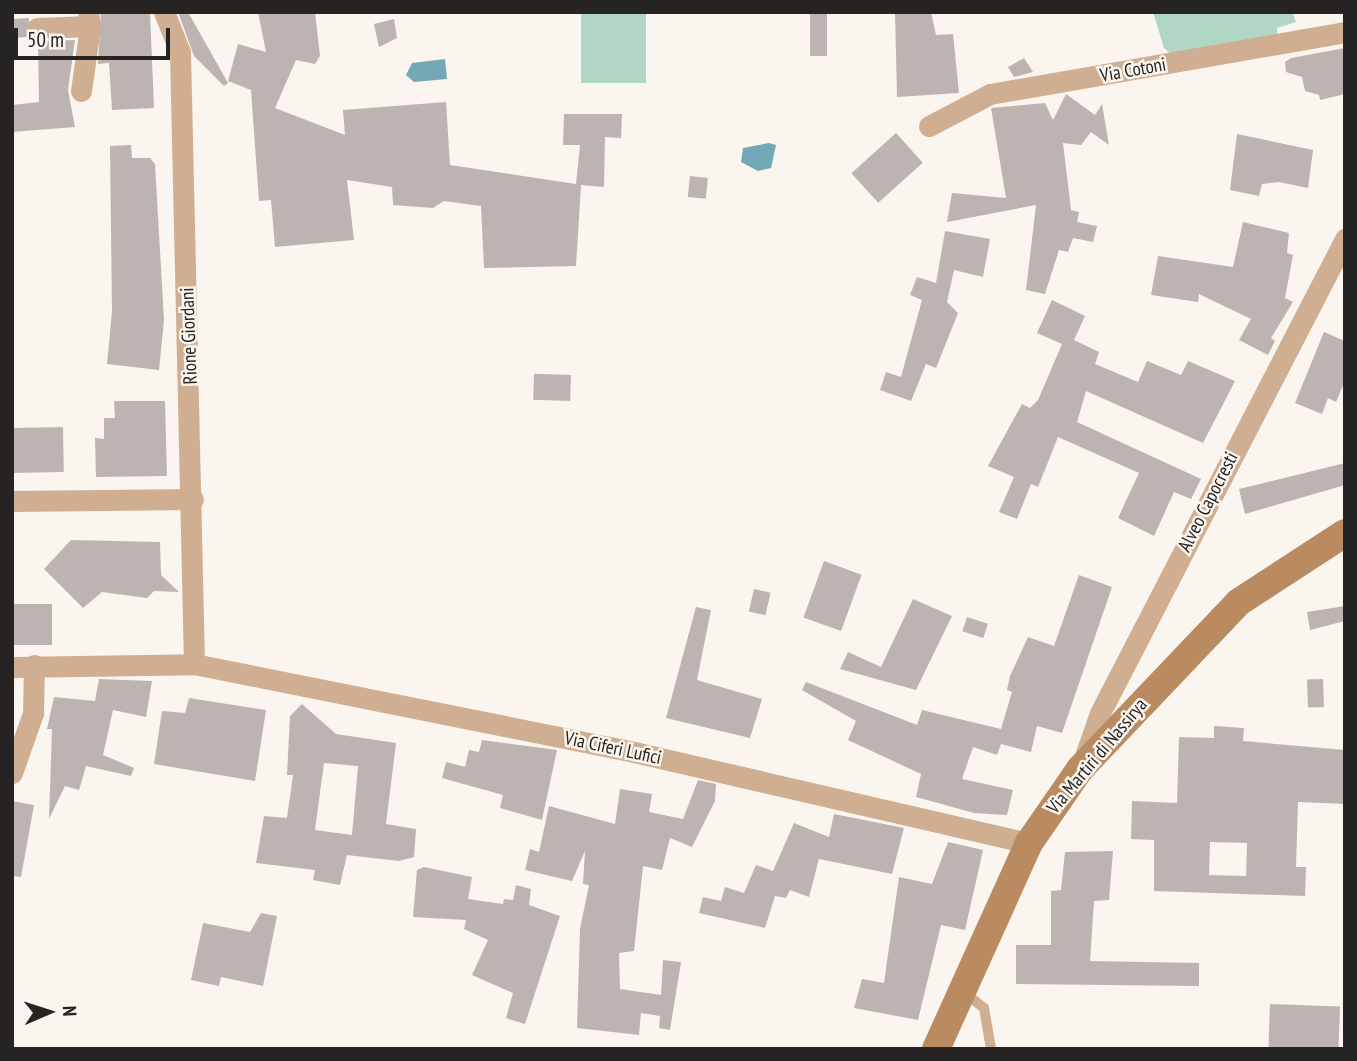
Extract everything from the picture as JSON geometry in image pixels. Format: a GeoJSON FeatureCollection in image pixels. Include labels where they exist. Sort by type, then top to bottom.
{"type":"FeatureCollection","features":[{"type":"Feature","properties":{"kind":"street","name":"Rione Giordani"},"geometry":{"type":"LineString","coordinates":[[164,12],[180,52],[193,499],[194,664]]}},
{"type":"Feature","properties":{"kind":"street"},"geometry":{"type":"LineString","coordinates":[[37,28],[89,19],[81,91]]}},
{"type":"Feature","properties":{"kind":"street","name":"Via Cotoni"},"geometry":{"type":"LineString","coordinates":[[929,126],[990,94],[1345,32]]}},
{"type":"Feature","properties":{"kind":"street","name":"Alveo Capocresti"},"geometry":{"type":"LineString","coordinates":[[1080,769],[1100,713],[1345,239]]}},
{"type":"Feature","properties":{"kind":"street"},"geometry":{"type":"LineString","coordinates":[[12,502],[193,499]]}},
{"type":"Feature","properties":{"kind":"street","name":"Via Martiri di Nassirya"},"geometry":{"type":"LineString","coordinates":[[936,1049],[1029,844],[1080,769],[1239,602],[1345,533]]}},
{"type":"Feature","properties":{"kind":"street","name":"Via Ciferi Lufici"},"geometry":{"type":"LineString","coordinates":[[12,667],[194,664],[634,752],[1029,844]]}},
{"type":"Feature","properties":{"kind":"street"},"geometry":{"type":"LineString","coordinates":[[12,774],[33,713],[34,665]]}},
{"type":"Feature","properties":{"kind":"lane"},"geometry":{"type":"LineString","coordinates":[[962,990],[984,1008],[991,1049]]}},
{"type":"Feature","properties":{"kind":"green space"},"geometry":{"type":"Polygon","coordinates":[[[581,12],[646,12],[646,83],[581,83],[581,12]]]}},
{"type":"Feature","properties":{"kind":"green space"},"geometry":{"type":"Polygon","coordinates":[[[1153,12],[1292,12],[1296,22],[1277,28],[1277,36],[1174,57],[1164,48],[1153,12]]]}},
{"type":"Feature","properties":{"kind":"water"},"geometry":{"type":"Polygon","coordinates":[[[445,59],[447,79],[414,82],[406,75],[412,63],[445,59]]]}},
{"type":"Feature","properties":{"kind":"water"},"geometry":{"type":"Polygon","coordinates":[[[769,143],[776,145],[771,168],[758,171],[741,162],[743,148],[769,143]]]}},
{"type":"Feature","properties":{"kind":"building"},"geometry":{"type":"Polygon","coordinates":[[[101,12],[150,12],[154,108],[112,110],[109,63],[98,64],[101,12]]]}},
{"type":"Feature","properties":{"kind":"building"},"geometry":{"type":"Polygon","coordinates":[[[178,12],[188,12],[228,83],[224,86],[194,56],[178,12]]]}},
{"type":"Feature","properties":{"kind":"building"},"geometry":{"type":"Polygon","coordinates":[[[258,12],[315,12],[320,56],[315,64],[296,60],[275,108],[345,135],[343,110],[446,102],[450,165],[576,184],[580,145],[563,145],[564,114],[622,114],[621,138],[605,137],[604,187],[581,185],[576,266],[484,268],[481,206],[444,201],[433,208],[393,205],[392,187],[347,180],[354,240],[275,247],[271,200],[259,201],[251,90],[228,81],[238,44],[266,52],[258,12]]]}},
{"type":"Feature","properties":{"kind":"building"},"geometry":{"type":"Polygon","coordinates":[[[810,12],[827,12],[827,56],[810,56],[810,12]]]}},
{"type":"Feature","properties":{"kind":"building"},"geometry":{"type":"Polygon","coordinates":[[[895,12],[931,12],[936,35],[953,34],[959,93],[897,97],[895,12]]]}},
{"type":"Feature","properties":{"kind":"building"},"geometry":{"type":"Polygon","coordinates":[[[29,18],[28,37],[12,38],[12,19],[29,18]]]}},
{"type":"Feature","properties":{"kind":"building"},"geometry":{"type":"Polygon","coordinates":[[[394,19],[397,38],[379,47],[374,24],[394,19]]]}},
{"type":"Feature","properties":{"kind":"building"},"geometry":{"type":"Polygon","coordinates":[[[75,40],[68,90],[75,127],[12,132],[12,105],[39,102],[38,41],[75,40]]]}},
{"type":"Feature","properties":{"kind":"building"},"geometry":{"type":"Polygon","coordinates":[[[1345,48],[1345,94],[1320,100],[1319,95],[1305,91],[1302,77],[1286,72],[1285,62],[1291,58],[1345,48]]]}},
{"type":"Feature","properties":{"kind":"building"},"geometry":{"type":"Polygon","coordinates":[[[1024,58],[1033,72],[1014,77],[1008,67],[1024,58]]]}},
{"type":"Feature","properties":{"kind":"building"},"geometry":{"type":"Polygon","coordinates":[[[1066,94],[1095,115],[1102,104],[1109,145],[1091,132],[1081,145],[1063,143],[1071,210],[1079,212],[1077,222],[1097,226],[1093,242],[1073,238],[1068,252],[1059,250],[1045,294],[1026,290],[1036,205],[947,222],[952,193],[1006,198],[991,108],[1045,103],[1053,120],[1066,94]]]}},
{"type":"Feature","properties":{"kind":"building"},"geometry":{"type":"Polygon","coordinates":[[[896,133],[923,163],[878,203],[851,173],[896,133]]]}},
{"type":"Feature","properties":{"kind":"building"},"geometry":{"type":"Polygon","coordinates":[[[1237,134],[1313,150],[1308,188],[1279,182],[1262,184],[1259,196],[1230,190],[1237,134]]]}},
{"type":"Feature","properties":{"kind":"building"},"geometry":{"type":"Polygon","coordinates":[[[131,145],[132,158],[150,158],[155,164],[164,320],[159,370],[107,364],[112,311],[110,146],[131,145]]]}},
{"type":"Feature","properties":{"kind":"building"},"geometry":{"type":"Polygon","coordinates":[[[690,176],[708,178],[706,199],[688,197],[690,176]]]}},
{"type":"Feature","properties":{"kind":"building"},"geometry":{"type":"Polygon","coordinates":[[[1243,222],[1289,233],[1287,253],[1293,255],[1285,298],[1293,302],[1271,338],[1275,341],[1268,355],[1239,340],[1251,319],[1199,294],[1198,302],[1151,295],[1158,256],[1233,267],[1243,222]]]}},
{"type":"Feature","properties":{"kind":"building"},"geometry":{"type":"Polygon","coordinates":[[[945,231],[990,239],[983,277],[954,270],[947,302],[958,313],[936,368],[926,364],[911,401],[880,390],[886,372],[901,377],[922,300],[910,295],[917,277],[936,283],[945,231]]]}},
{"type":"Feature","properties":{"kind":"building"},"geometry":{"type":"Polygon","coordinates":[[[1052,300],[1085,316],[1074,340],[1099,352],[1095,364],[1138,382],[1147,361],[1181,375],[1188,361],[1235,381],[1203,443],[1086,391],[1077,422],[1201,479],[1191,499],[1174,492],[1154,536],[1118,518],[1139,473],[1058,437],[1038,487],[1031,484],[1017,519],[999,512],[1014,477],[988,466],[1022,404],[1030,408],[1038,400],[1062,344],[1037,333],[1052,300]]]}},
{"type":"Feature","properties":{"kind":"building"},"geometry":{"type":"Polygon","coordinates":[[[1324,332],[1345,341],[1345,381],[1336,402],[1328,398],[1322,414],[1295,403],[1324,332]]]}},
{"type":"Feature","properties":{"kind":"building"},"geometry":{"type":"Polygon","coordinates":[[[534,374],[571,375],[570,401],[533,400],[534,374]]]}},
{"type":"Feature","properties":{"kind":"building"},"geometry":{"type":"Polygon","coordinates":[[[114,401],[165,401],[167,476],[96,477],[95,438],[104,439],[104,418],[115,418],[114,401]]]}},
{"type":"Feature","properties":{"kind":"building"},"geometry":{"type":"Polygon","coordinates":[[[63,427],[64,472],[13,473],[12,428],[63,427]]]}},
{"type":"Feature","properties":{"kind":"building"},"geometry":{"type":"Polygon","coordinates":[[[1345,463],[1345,485],[1245,514],[1239,489],[1345,463]]]}},
{"type":"Feature","properties":{"kind":"building"},"geometry":{"type":"Polygon","coordinates":[[[71,540],[160,542],[161,575],[179,592],[154,591],[147,598],[102,592],[83,608],[44,569],[71,540]]]}},
{"type":"Feature","properties":{"kind":"building"},"geometry":{"type":"Polygon","coordinates":[[[824,561],[862,575],[841,631],[803,617],[824,561]]]}},
{"type":"Feature","properties":{"kind":"building"},"geometry":{"type":"Polygon","coordinates":[[[1079,575],[1112,587],[1062,733],[1037,726],[1031,752],[1001,744],[997,755],[973,747],[962,779],[1013,790],[1007,815],[974,813],[916,797],[921,774],[848,740],[856,721],[802,690],[806,682],[917,725],[922,710],[1001,729],[1012,692],[1007,690],[1010,676],[1028,637],[1054,646],[1079,575]]]}},
{"type":"Feature","properties":{"kind":"building"},"geometry":{"type":"Polygon","coordinates":[[[754,589],[771,593],[765,615],[749,611],[754,589]]]}},
{"type":"Feature","properties":{"kind":"building"},"geometry":{"type":"Polygon","coordinates":[[[913,599],[952,616],[916,690],[840,669],[848,652],[881,667],[913,599]]]}},
{"type":"Feature","properties":{"kind":"building"},"geometry":{"type":"Polygon","coordinates":[[[12,604],[52,604],[52,645],[12,645],[12,604]]]}},
{"type":"Feature","properties":{"kind":"building"},"geometry":{"type":"Polygon","coordinates":[[[1345,606],[1345,621],[1310,630],[1307,612],[1345,606]]]}},
{"type":"Feature","properties":{"kind":"building"},"geometry":{"type":"Polygon","coordinates":[[[696,607],[711,610],[697,680],[762,699],[750,738],[666,718],[696,607]]]}},
{"type":"Feature","properties":{"kind":"building"},"geometry":{"type":"Polygon","coordinates":[[[967,617],[988,624],[983,638],[962,631],[967,617]]]}},
{"type":"Feature","properties":{"kind":"building"},"geometry":{"type":"Polygon","coordinates":[[[99,679],[152,681],[146,717],[113,710],[103,755],[134,768],[131,776],[86,766],[79,790],[65,786],[49,819],[52,729],[47,729],[54,697],[95,701],[99,679]]]}},
{"type":"Feature","properties":{"kind":"building"},"geometry":{"type":"Polygon","coordinates":[[[1323,679],[1324,707],[1308,708],[1307,680],[1323,679]]]}},
{"type":"Feature","properties":{"kind":"building"},"geometry":{"type":"Polygon","coordinates":[[[189,698],[266,710],[255,781],[154,764],[162,711],[185,713],[189,698]]]}},
{"type":"Feature","properties":{"kind":"building"},"geometry":{"type":"Polygon","coordinates":[[[302,704],[336,734],[396,743],[386,824],[416,829],[414,857],[399,861],[347,855],[340,885],[313,880],[315,870],[256,863],[264,816],[287,818],[293,775],[287,775],[290,716],[302,704]],[[324,763],[315,830],[352,835],[358,766],[324,763]]]}},
{"type":"Feature","properties":{"kind":"building"},"geometry":{"type":"Polygon","coordinates":[[[1214,726],[1244,728],[1243,741],[1345,750],[1345,804],[1298,802],[1296,867],[1306,867],[1305,896],[1154,891],[1154,840],[1131,839],[1132,801],[1177,803],[1179,737],[1214,738],[1214,726]],[[1210,842],[1209,875],[1246,876],[1247,843],[1210,842]]]}},
{"type":"Feature","properties":{"kind":"building"},"geometry":{"type":"Polygon","coordinates":[[[482,740],[557,750],[542,820],[500,808],[503,795],[442,778],[446,762],[465,767],[469,750],[479,752],[482,740]]]}},
{"type":"Feature","properties":{"kind":"building"},"geometry":{"type":"Polygon","coordinates":[[[698,780],[716,784],[715,801],[692,847],[670,838],[662,870],[643,866],[634,951],[619,953],[620,989],[661,995],[663,960],[681,962],[670,1030],[659,1028],[660,1016],[641,1013],[639,1035],[577,1028],[580,929],[589,885],[583,884],[585,851],[572,881],[525,870],[530,849],[539,852],[549,806],[615,824],[620,789],[652,794],[649,812],[683,819],[698,780]]]}},
{"type":"Feature","properties":{"kind":"building"},"geometry":{"type":"Polygon","coordinates":[[[12,801],[34,805],[21,877],[12,876],[12,801]]]}},
{"type":"Feature","properties":{"kind":"building"},"geometry":{"type":"Polygon","coordinates":[[[834,814],[904,828],[892,874],[819,859],[809,897],[790,890],[786,898],[775,896],[765,928],[699,913],[703,897],[721,901],[725,887],[744,893],[756,865],[773,871],[794,823],[829,837],[834,814]]]}},
{"type":"Feature","properties":{"kind":"building"},"geometry":{"type":"Polygon","coordinates":[[[948,842],[983,850],[965,930],[941,925],[918,1020],[854,1008],[862,979],[884,983],[899,877],[932,884],[948,842]]]}},
{"type":"Feature","properties":{"kind":"building"},"geometry":{"type":"Polygon","coordinates":[[[1113,851],[1109,900],[1094,901],[1090,961],[1199,963],[1199,986],[1016,984],[1016,945],[1051,945],[1051,891],[1061,890],[1065,852],[1113,851]]]}},
{"type":"Feature","properties":{"kind":"building"},"geometry":{"type":"Polygon","coordinates":[[[424,867],[472,877],[468,899],[503,904],[504,899],[513,900],[516,885],[531,889],[529,905],[560,916],[525,1024],[506,1018],[513,993],[472,975],[488,940],[464,929],[466,920],[413,917],[417,870],[424,867]]]}},
{"type":"Feature","properties":{"kind":"building"},"geometry":{"type":"Polygon","coordinates":[[[261,913],[277,916],[263,986],[221,977],[219,986],[191,980],[203,923],[250,932],[261,913]]]}},
{"type":"Feature","properties":{"kind":"building"},"geometry":{"type":"Polygon","coordinates":[[[1270,1004],[1340,1006],[1338,1049],[1268,1049],[1270,1004]]]}}]}
